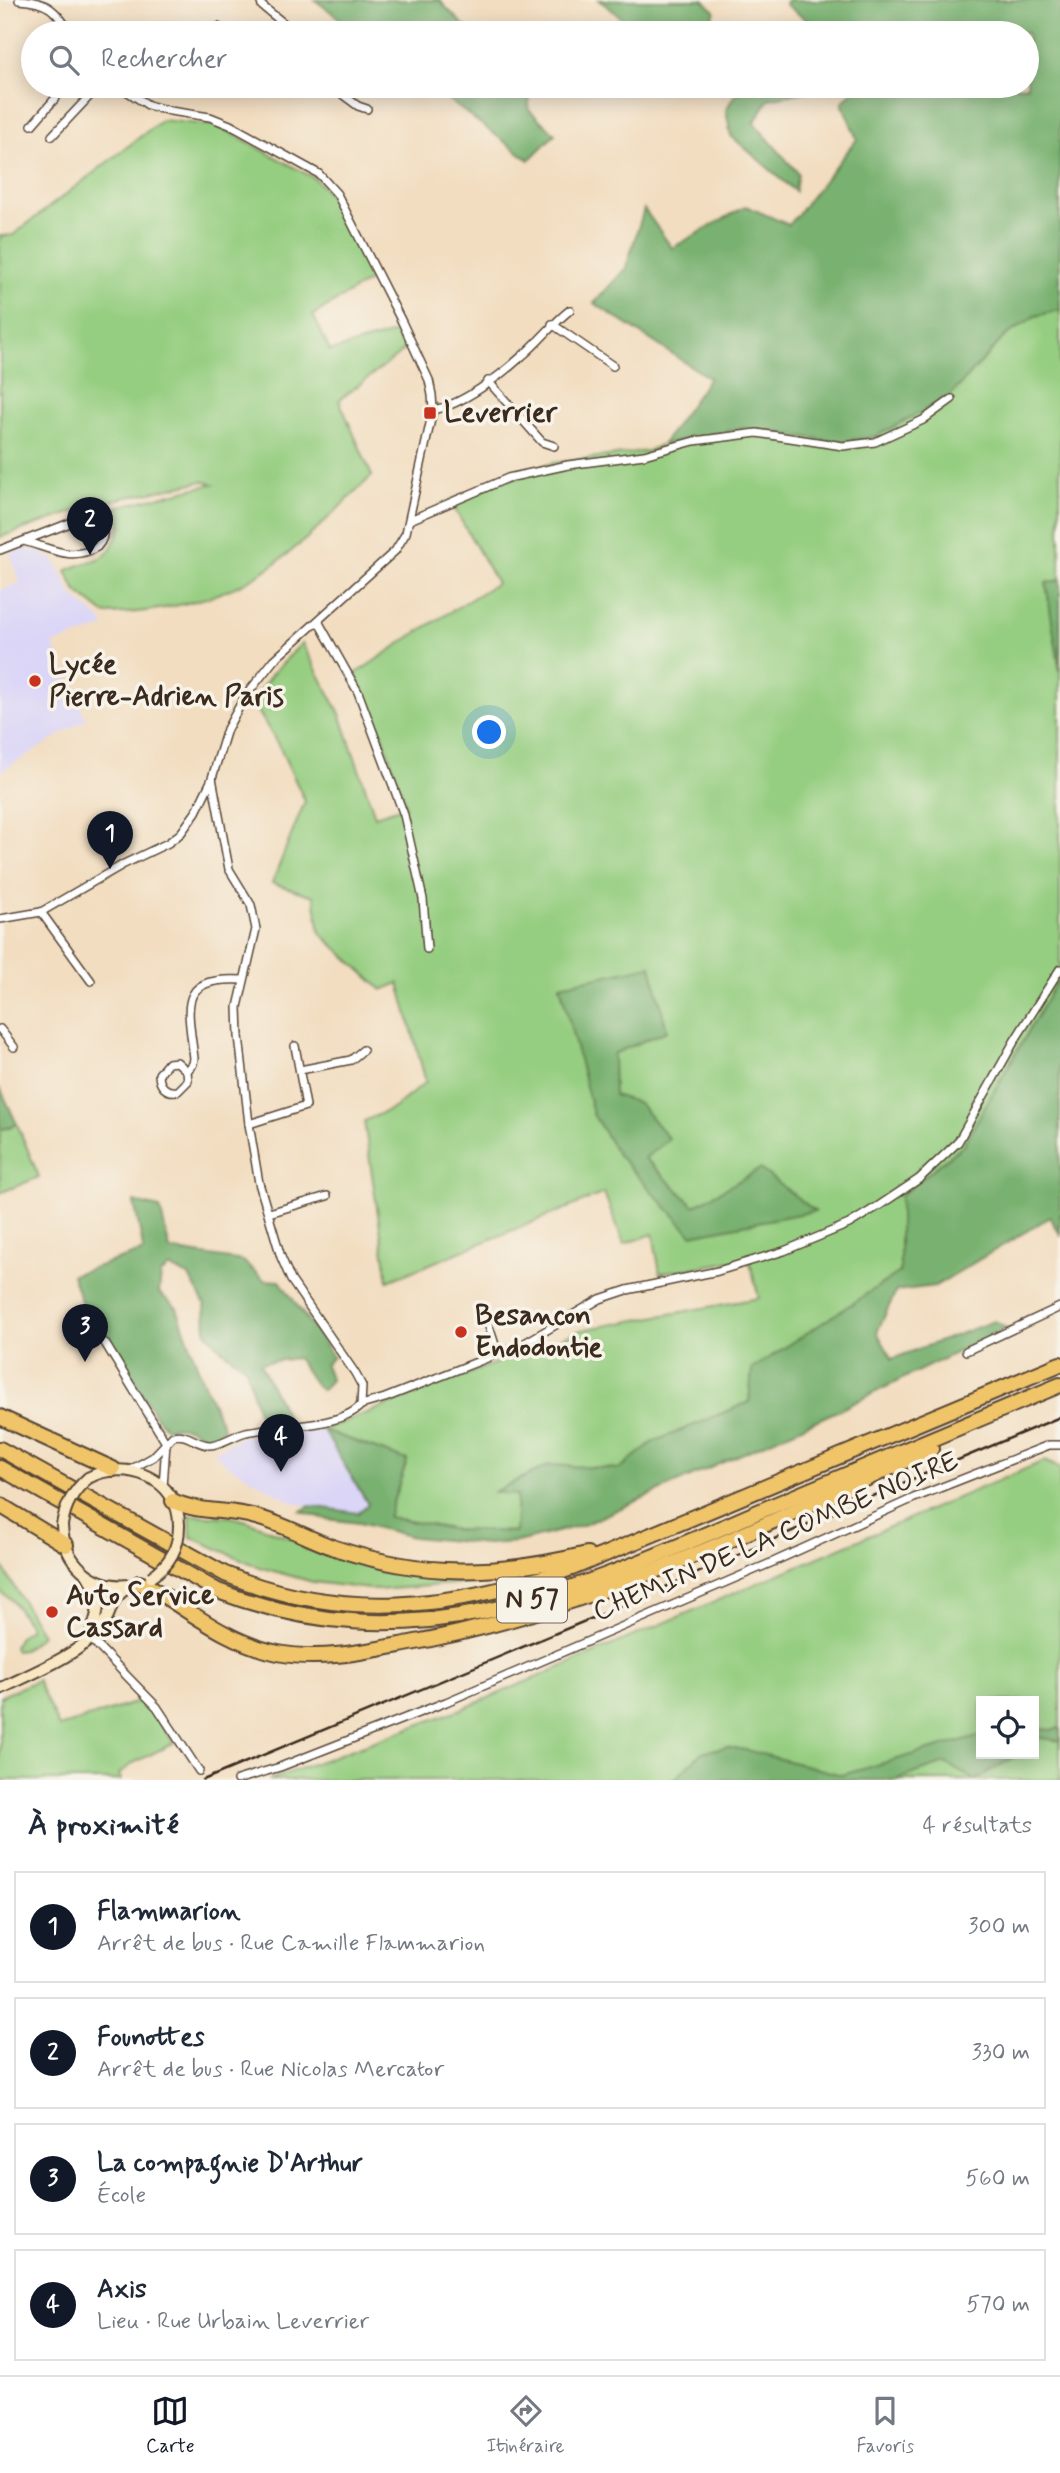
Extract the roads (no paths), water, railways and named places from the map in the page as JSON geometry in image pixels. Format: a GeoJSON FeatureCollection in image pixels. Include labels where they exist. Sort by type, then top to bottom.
{"type":"FeatureCollection","features":[{"type":"Feature","properties":{"kind":"highway","name":"N 57"},"geometry":{"type":"LineString","coordinates":[[0,1449],[225,1574],[272,1592],[305,1599],[355,1605],[389,1605],[457,1599],[540,1580],[1060,1364]]}},
{"type":"Feature","properties":{"kind":"highway","name":"N 57"},"geometry":{"type":"LineString","coordinates":[[0,1468],[218,1591],[242,1600],[320,1618],[371,1622],[425,1620],[485,1612],[578,1586],[1060,1385]]}},
{"type":"Feature","properties":{"kind":"highway"},"geometry":{"type":"LineString","coordinates":[[141,1582],[221,1631],[259,1648],[278,1653],[299,1656],[348,1654],[452,1635],[545,1611],[645,1574],[801,1508],[1060,1392]]}},
{"type":"Feature","properties":{"kind":"highway"},"geometry":{"type":"LineString","coordinates":[[0,1417],[113,1469]]}},
{"type":"Feature","properties":{"kind":"highway"},"geometry":{"type":"LineString","coordinates":[[173,1501],[196,1508],[256,1517],[353,1554],[432,1569],[516,1569],[622,1546]]}},
{"type":"Feature","properties":{"kind":"highway"},"geometry":{"type":"LineString","coordinates":[[0,1505],[66,1545]]}},
{"type":"Feature","properties":{"kind":"main road"},"geometry":{"type":"LineString","coordinates":[[0,1689],[90,1639],[100,1630],[115,1598],[171,1558],[177,1545],[179,1526],[178,1512],[173,1501],[163,1488],[146,1475],[130,1470],[113,1469],[88,1478],[75,1490],[68,1502],[62,1525],[66,1545],[76,1565],[88,1576],[95,1588],[99,1603],[99,1612],[90,1639]]}},
{"type":"Feature","properties":{"kind":"main road"},"geometry":{"type":"LineString","coordinates":[[88,1576],[114,1585],[141,1582]]}},
{"type":"Feature","properties":{"kind":"street"},"geometry":{"type":"LineString","coordinates":[[19,0],[41,2],[57,13],[63,21]]}},
{"type":"Feature","properties":{"kind":"street"},"geometry":{"type":"LineString","coordinates":[[260,0],[262,6],[281,21]]}},
{"type":"Feature","properties":{"kind":"street"},"geometry":{"type":"LineString","coordinates":[[32,125],[56,98]]}},
{"type":"Feature","properties":{"kind":"street"},"geometry":{"type":"LineString","coordinates":[[52,135],[87,98]]}},
{"type":"Feature","properties":{"kind":"street"},"geometry":{"type":"LineString","coordinates":[[0,919],[41,912],[124,864],[168,843],[181,833],[196,812],[212,779],[227,729],[243,698],[274,660],[395,551],[406,533],[433,411],[429,380],[402,321],[337,194],[319,174],[230,125],[210,117],[148,105],[137,98]]}},
{"type":"Feature","properties":{"kind":"street"},"geometry":{"type":"LineString","coordinates":[[347,98],[367,109]]}},
{"type":"Feature","properties":{"kind":"street"},"geometry":{"type":"LineString","coordinates":[[433,411],[456,403],[522,356],[552,324],[570,310]]}},
{"type":"Feature","properties":{"kind":"street"},"geometry":{"type":"LineString","coordinates":[[552,324],[613,366]]}},
{"type":"Feature","properties":{"kind":"street"},"geometry":{"type":"LineString","coordinates":[[488,381],[542,442],[554,446]]}},
{"type":"Feature","properties":{"kind":"street"},"geometry":{"type":"LineString","coordinates":[[410,520],[508,478],[568,465],[644,455],[694,441],[757,433],[843,446],[876,442],[923,419],[952,399]]}},
{"type":"Feature","properties":{"kind":"street"},"geometry":{"type":"LineString","coordinates":[[0,550],[88,516],[98,520],[104,536],[97,547],[74,555],[64,555],[24,541]]}},
{"type":"Feature","properties":{"kind":"street"},"geometry":{"type":"LineString","coordinates":[[318,621],[358,692],[404,815],[423,899],[426,949]]}},
{"type":"Feature","properties":{"kind":"street"},"geometry":{"type":"LineString","coordinates":[[212,779],[229,869],[251,905],[256,929],[238,1007],[249,1124],[259,1183],[291,1280],[355,1373],[362,1386],[362,1405]]}},
{"type":"Feature","properties":{"kind":"street"},"geometry":{"type":"LineString","coordinates":[[41,912],[91,981]]}},
{"type":"Feature","properties":{"kind":"street"},"geometry":{"type":"LineString","coordinates":[[130,1470],[153,1457],[178,1435],[211,1445],[249,1432],[314,1425],[542,1335],[600,1299],[637,1288],[718,1271],[820,1238],[849,1224],[919,1179],[958,1142],[1015,1040],[1060,969]]}},
{"type":"Feature","properties":{"kind":"street"},"geometry":{"type":"LineString","coordinates":[[187,1071],[177,1062],[167,1063],[159,1074],[161,1084],[168,1091],[178,1091],[188,1081],[187,1071],[194,1058],[188,1009],[191,997],[204,982],[243,980]]}},
{"type":"Feature","properties":{"kind":"street"},"geometry":{"type":"LineString","coordinates":[[0,1029],[14,1047]]}},
{"type":"Feature","properties":{"kind":"street"},"geometry":{"type":"LineString","coordinates":[[249,1124],[306,1106],[295,1046]]}},
{"type":"Feature","properties":{"kind":"street"},"geometry":{"type":"LineString","coordinates":[[300,1070],[351,1060],[363,1050]]}},
{"type":"Feature","properties":{"kind":"street"},"geometry":{"type":"LineString","coordinates":[[269,1213],[327,1196]]}},
{"type":"Feature","properties":{"kind":"street"},"geometry":{"type":"LineString","coordinates":[[966,1351],[1060,1307]]}},
{"type":"Feature","properties":{"kind":"street"},"geometry":{"type":"LineString","coordinates":[[484,1311],[498,1354]]}},
{"type":"Feature","properties":{"kind":"street"},"geometry":{"type":"LineString","coordinates":[[105,1343],[166,1443],[163,1488]]}},
{"type":"Feature","properties":{"kind":"street","name":"CHEMIN DE LA COMBE NOIRE"},"geometry":{"type":"LineString","coordinates":[[237,1780],[280,1767],[434,1707],[773,1562],[914,1498],[1049,1445],[1060,1445]]}},
{"type":"Feature","properties":{"kind":"street"},"geometry":{"type":"LineString","coordinates":[[90,1639],[156,1707],[199,1771]]}},
{"type":"Feature","properties":{"kind":"railway"},"geometry":{"type":"LineString","coordinates":[[203,1780],[643,1597],[1060,1417]]}},
{"type":"Feature","properties":{"kind":"place","name":"Leverrier"},"geometry":{"type":"Point","coordinates":[430,413]}},
{"type":"Feature","properties":{"kind":"place","name":"Founottes"},"geometry":{"type":"Point","coordinates":[90,555]}},
{"type":"Feature","properties":{"kind":"place","name":"Lycée Pierre-Adrien Paris"},"geometry":{"type":"Point","coordinates":[35,681]}},
{"type":"Feature","properties":{"kind":"place","name":"Flammarion"},"geometry":{"type":"Point","coordinates":[110,869]}},
{"type":"Feature","properties":{"kind":"place","name":"Besancon Endodontie"},"geometry":{"type":"Point","coordinates":[461,1332]}},
{"type":"Feature","properties":{"kind":"place","name":"La compagnie D'Arthur"},"geometry":{"type":"Point","coordinates":[85,1362]}},
{"type":"Feature","properties":{"kind":"place","name":"Axis"},"geometry":{"type":"Point","coordinates":[281,1472]}},
{"type":"Feature","properties":{"kind":"place","name":"Auto Service Cassard"},"geometry":{"type":"Point","coordinates":[52,1612]}}]}
